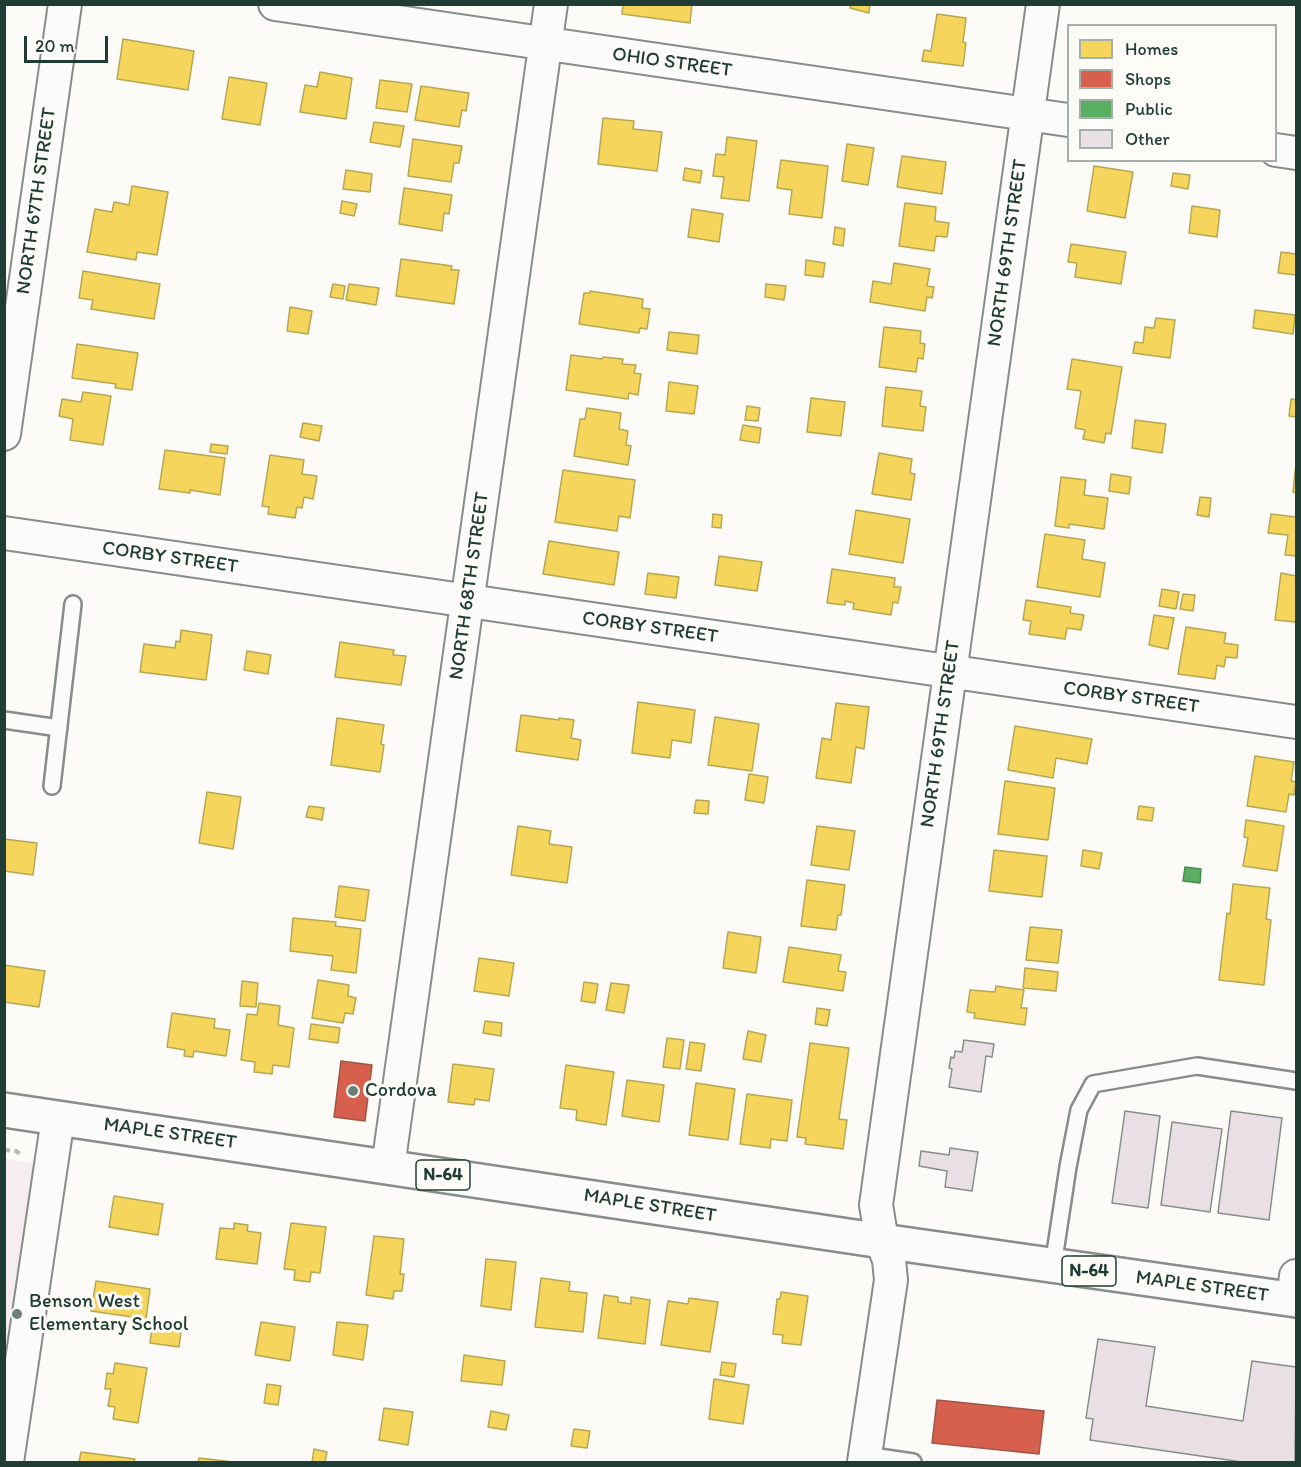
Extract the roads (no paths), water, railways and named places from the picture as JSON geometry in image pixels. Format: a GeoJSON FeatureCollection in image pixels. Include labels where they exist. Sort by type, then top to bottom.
{"type":"FeatureCollection","features":[{"type":"Feature","properties":{"kind":"main road","name":"MAPLE STREET"},"geometry":{"type":"LineString","coordinates":[[4,1110],[1053,1266],[1295,1292]]}},
{"type":"Feature","properties":{"kind":"street","name":"NORTH 67TH STREET"},"geometry":{"type":"LineString","coordinates":[[4,434],[64,4]]}},
{"type":"Feature","properties":{"kind":"street","name":"OHIO STREET"},"geometry":{"type":"LineString","coordinates":[[275,4],[1067,120]]}},
{"type":"Feature","properties":{"kind":"street","name":"NORTH 68TH STREET"},"geometry":{"type":"LineString","coordinates":[[388,1167],[551,4]]}},
{"type":"Feature","properties":{"kind":"street","name":"NORTH 69TH STREET"},"geometry":{"type":"LineString","coordinates":[[864,1459],[891,1280],[889,1260],[882,1241],[876,1206],[1042,4]]}},
{"type":"Feature","properties":{"kind":"street"},"geometry":{"type":"LineString","coordinates":[[1277,150],[1296,153]]}},
{"type":"Feature","properties":{"kind":"street","name":"CORBY STREET"},"geometry":{"type":"LineString","coordinates":[[4,533],[1296,722]]}},
{"type":"Feature","properties":{"kind":"street"},"geometry":{"type":"LineString","coordinates":[[7,1462],[58,1118]]}},
{"type":"Feature","properties":{"kind":"lane"},"geometry":{"type":"LineString","coordinates":[[52,786],[73,604]]}},
{"type":"Feature","properties":{"kind":"lane"},"geometry":{"type":"LineString","coordinates":[[4,720],[59,728]]}},
{"type":"Feature","properties":{"kind":"lane"},"geometry":{"type":"LineString","coordinates":[[1053,1266],[1079,1110],[1093,1084],[1197,1066],[1296,1081]]}},
{"type":"Feature","properties":{"kind":"lane"},"geometry":{"type":"LineString","coordinates":[[864,1459],[913,1462]]}},
{"type":"Feature","properties":{"kind":"place","name":"Cordova"},"geometry":{"type":"Point","coordinates":[353,1091]}},
{"type":"Feature","properties":{"kind":"place","name":"Benson West Elementary School"},"geometry":{"type":"Point","coordinates":[17,1314]}}]}
